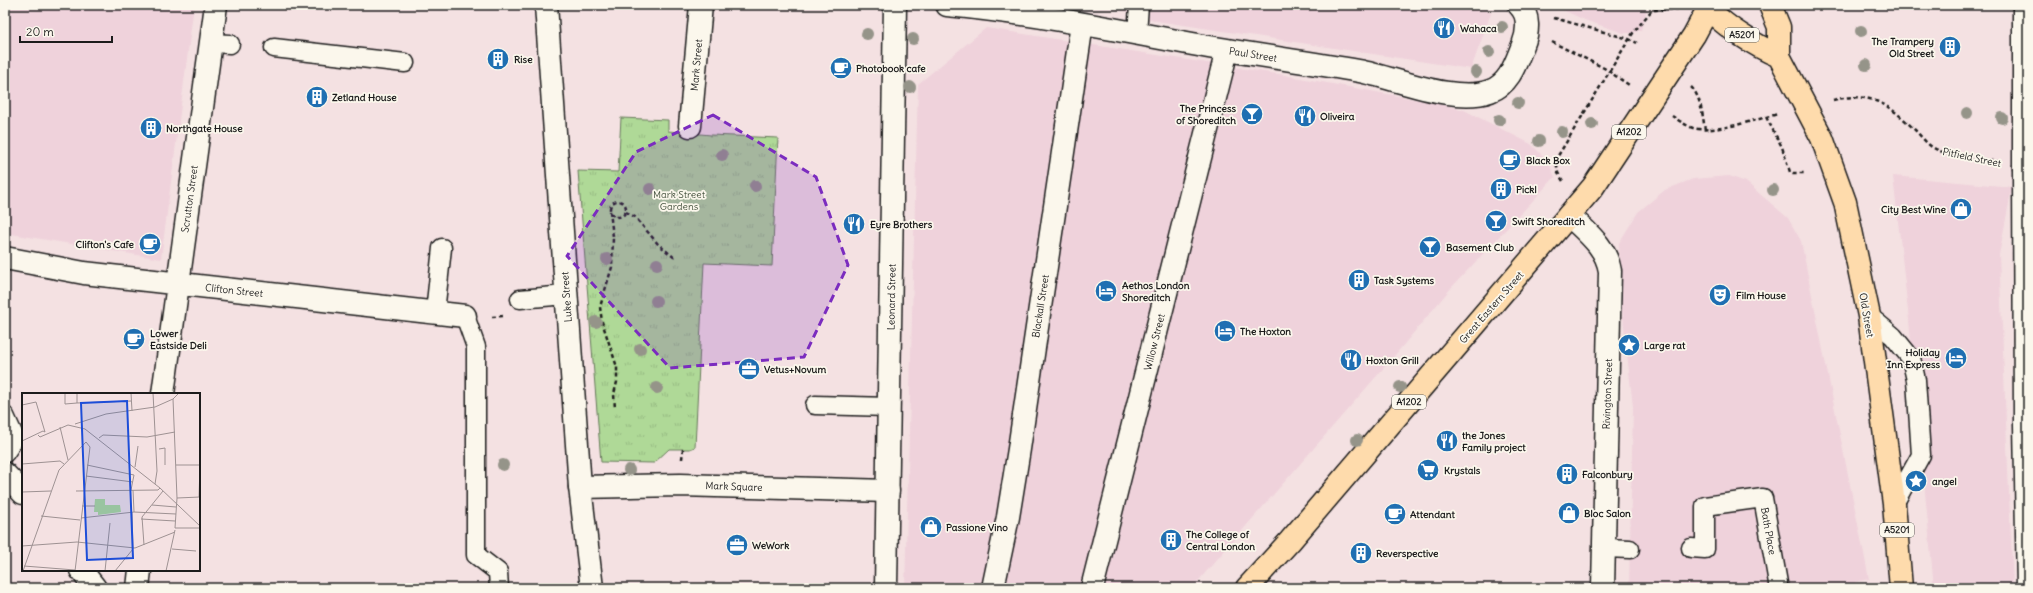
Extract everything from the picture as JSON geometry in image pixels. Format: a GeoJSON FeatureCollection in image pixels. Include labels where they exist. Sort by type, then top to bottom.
{"type":"FeatureCollection","features":[{"type":"Feature","properties":{"kind":"highway","name":"Old Street"},"geometry":{"type":"LineString","coordinates":[[1770,5],[1779,27],[1779,56],[1822,138],[1843,195],[1869,316],[1894,504],[1901,588]]}},
{"type":"Feature","properties":{"kind":"highway","name":"A5201"},"geometry":{"type":"LineString","coordinates":[[1709,6],[1732,29],[1758,47],[1779,56]]}},
{"type":"Feature","properties":{"kind":"highway","name":"Great Eastern Street"},"geometry":{"type":"LineString","coordinates":[[1247,588],[1290,541],[1569,215],[1604,171],[1694,34],[1709,6]]}},
{"type":"Feature","properties":{"kind":"street","name":"Scrutton Street"},"geometry":{"type":"LineString","coordinates":[[163,393],[177,284],[220,44],[216,5]]}},
{"type":"Feature","properties":{"kind":"street","name":"Luke Street"},"geometry":{"type":"LineString","coordinates":[[546,5],[580,487],[592,588]]}},
{"type":"Feature","properties":{"kind":"street","name":"Mark Street"},"geometry":{"type":"LineString","coordinates":[[690,126],[701,5]]}},
{"type":"Feature","properties":{"kind":"street","name":"Leonard Street"},"geometry":{"type":"LineString","coordinates":[[886,588],[890,407],[895,5]]}},
{"type":"Feature","properties":{"kind":"street","name":"Paul Street"},"geometry":{"type":"LineString","coordinates":[[946,5],[1012,9],[1082,24],[1227,50],[1378,74],[1452,94],[1490,92],[1508,79],[1527,37],[1528,28],[1522,9]]}},
{"type":"Feature","properties":{"kind":"street"},"geometry":{"type":"LineString","coordinates":[[2024,5],[2028,588]]}},
{"type":"Feature","properties":{"kind":"street","name":"Blackall Street"},"geometry":{"type":"LineString","coordinates":[[993,588],[1008,517],[1017,464],[1082,24]]}},
{"type":"Feature","properties":{"kind":"street","name":"Willow Street"},"geometry":{"type":"LineString","coordinates":[[1092,588],[1227,50]]}},
{"type":"Feature","properties":{"kind":"street","name":"Rivington Street"},"geometry":{"type":"LineString","coordinates":[[1569,215],[1603,249],[1608,259],[1610,271],[1603,588]]}},
{"type":"Feature","properties":{"kind":"street","name":"Clifton Street"},"geometry":{"type":"LineString","coordinates":[[5,258],[84,273],[465,316]]}},
{"type":"Feature","properties":{"kind":"street","name":"Mark Square"},"geometry":{"type":"LineString","coordinates":[[580,487],[680,485],[888,491]]}},
{"type":"Feature","properties":{"kind":"street"},"geometry":{"type":"LineString","coordinates":[[82,571],[95,588]]}},
{"type":"Feature","properties":{"kind":"street"},"geometry":{"type":"LineString","coordinates":[[138,588],[140,571]]}},
{"type":"Feature","properties":{"kind":"lane"},"geometry":{"type":"LineString","coordinates":[[1137,34],[1139,5]]}},
{"type":"Feature","properties":{"kind":"lane"},"geometry":{"type":"LineString","coordinates":[[274,48],[404,63]]}},
{"type":"Feature","properties":{"kind":"lane"},"geometry":{"type":"LineString","coordinates":[[435,312],[442,248]]}},
{"type":"Feature","properties":{"kind":"lane"},"geometry":{"type":"LineString","coordinates":[[520,299],[566,295]]}},
{"type":"Feature","properties":{"kind":"lane"},"geometry":{"type":"LineString","coordinates":[[465,316],[476,347],[476,556],[498,572],[499,588]]}},
{"type":"Feature","properties":{"kind":"lane"},"geometry":{"type":"LineString","coordinates":[[1869,316],[1893,336],[1911,358],[1916,380],[1921,455],[1894,504]]}},
{"type":"Feature","properties":{"kind":"lane"},"geometry":{"type":"LineString","coordinates":[[815,405],[890,407]]}},
{"type":"Feature","properties":{"kind":"lane"},"geometry":{"type":"LineString","coordinates":[[5,416],[15,438],[5,453]]}},
{"type":"Feature","properties":{"kind":"lane","name":"Bath Place"},"geometry":{"type":"LineString","coordinates":[[1691,548],[1705,549],[1705,506],[1762,498],[1778,583]]}},
{"type":"Feature","properties":{"kind":"lane"},"geometry":{"type":"LineString","coordinates":[[1605,548],[1630,548]]}},
{"type":"Feature","properties":{"kind":"path"},"geometry":{"type":"LineString","coordinates":[[1522,9],[1629,39],[1637,43]]}},
{"type":"Feature","properties":{"kind":"path"},"geometry":{"type":"LineString","coordinates":[[1558,173],[1556,159],[1629,39],[1652,10]]}},
{"type":"Feature","properties":{"kind":"path"},"geometry":{"type":"LineString","coordinates":[[1549,41],[1617,76]]}},
{"type":"Feature","properties":{"kind":"path","name":"Pitfield Street"},"geometry":{"type":"LineString","coordinates":[[1839,99],[1854,97],[1879,102],[1896,111],[1931,146],[1945,152],[2026,167]]}},
{"type":"Feature","properties":{"kind":"path"},"geometry":{"type":"LineString","coordinates":[[1698,101],[1705,130]]}},
{"type":"Feature","properties":{"kind":"path"},"geometry":{"type":"LineString","coordinates":[[1676,118],[1692,128],[1705,130],[1774,115]]}},
{"type":"Feature","properties":{"kind":"path"},"geometry":{"type":"LineString","coordinates":[[1766,117],[1782,147],[1790,172],[1793,173]]}},
{"type":"Feature","properties":{"kind":"path"},"geometry":{"type":"LineString","coordinates":[[615,409],[614,394],[617,382],[617,367],[602,322],[600,307],[612,268],[613,237],[610,204],[617,200],[624,203],[626,212],[635,217],[658,244],[676,259]]}},
{"type":"Feature","properties":{"kind":"path"},"geometry":{"type":"LineString","coordinates":[[610,211],[613,216],[619,217],[626,212]]}},
{"type":"Feature","properties":{"kind":"highlighted area"},"geometry":{"type":"Polygon","coordinates":[[[713,115],[816,177],[848,265],[804,357],[670,368],[567,256],[636,152],[713,115]]]}},
{"type":"Feature","properties":{"kind":"shaded area"},"geometry":{"type":"Polygon","coordinates":[[[5,5],[194,5],[161,259],[5,233],[5,5]]]}},
{"type":"Feature","properties":{"kind":"shaded area"},"geometry":{"type":"Polygon","coordinates":[[[1106,5],[1482,5],[1491,13],[1471,69],[1157,21],[1106,5]]]}},
{"type":"Feature","properties":{"kind":"shaded area"},"geometry":{"type":"Polygon","coordinates":[[[1552,5],[1648,5],[1641,30],[1633,33],[1624,33],[1587,21],[1552,5]]]}},
{"type":"Feature","properties":{"kind":"shaded area"},"geometry":{"type":"Polygon","coordinates":[[[986,28],[1284,75],[1436,103],[1464,110],[1531,144],[1548,161],[1555,177],[1451,288],[1395,355],[1192,588],[905,588],[918,84],[986,28]]]}},
{"type":"Feature","properties":{"kind":"shaded area"},"geometry":{"type":"Polygon","coordinates":[[[1729,176],[1746,182],[1788,218],[1801,241],[1869,579],[1855,582],[1857,588],[1629,588],[1633,407],[1620,291],[1619,243],[1638,212],[1665,190],[1693,179],[1729,176]]]}},
{"type":"Feature","properties":{"kind":"shaded area","name":"Holiday Inn Express"},"geometry":{"type":"Polygon","coordinates":[[[1893,176],[2012,187],[1999,255],[2013,588],[1934,588],[1909,320],[1893,176]]]}},
{"type":"Feature","properties":{"kind":"green space","name":"Mark Street Gardens"},"geometry":{"type":"Polygon","coordinates":[[[621,118],[668,120],[668,131],[711,135],[778,138],[772,266],[704,263],[695,447],[690,449],[669,449],[654,463],[601,462],[578,171],[618,172],[621,118]]]}},
{"type":"Feature","properties":{"kind":"place","name":"Wahaca"},"geometry":{"type":"Point","coordinates":[1444,28]}},
{"type":"Feature","properties":{"kind":"place","name":"The Trampery Old Street"},"geometry":{"type":"Point","coordinates":[1950,47]}},
{"type":"Feature","properties":{"kind":"place","name":"Rise"},"geometry":{"type":"Point","coordinates":[498,59]}},
{"type":"Feature","properties":{"kind":"place","name":"Photobook cafe"},"geometry":{"type":"Point","coordinates":[841,68]}},
{"type":"Feature","properties":{"kind":"place","name":"Zetland House"},"geometry":{"type":"Point","coordinates":[317,97]}},
{"type":"Feature","properties":{"kind":"place","name":"The Princess of Shoreditch"},"geometry":{"type":"Point","coordinates":[1252,114]}},
{"type":"Feature","properties":{"kind":"place","name":"Oliveira"},"geometry":{"type":"Point","coordinates":[1305,116]}},
{"type":"Feature","properties":{"kind":"place","name":"Northgate House"},"geometry":{"type":"Point","coordinates":[151,128]}},
{"type":"Feature","properties":{"kind":"place","name":"Black Box"},"geometry":{"type":"Point","coordinates":[1510,160]}},
{"type":"Feature","properties":{"kind":"place","name":"Pickl"},"geometry":{"type":"Point","coordinates":[1501,189]}},
{"type":"Feature","properties":{"kind":"place","name":"City Best Wine"},"geometry":{"type":"Point","coordinates":[1961,209]}},
{"type":"Feature","properties":{"kind":"place","name":"Swift Shoreditch"},"geometry":{"type":"Point","coordinates":[1496,221]}},
{"type":"Feature","properties":{"kind":"place","name":"Eyre Brothers"},"geometry":{"type":"Point","coordinates":[854,224]}},
{"type":"Feature","properties":{"kind":"place","name":"Clifton's Cafe"},"geometry":{"type":"Point","coordinates":[150,244]}},
{"type":"Feature","properties":{"kind":"place","name":"Basement Club"},"geometry":{"type":"Point","coordinates":[1430,247]}},
{"type":"Feature","properties":{"kind":"place","name":"Task Systems"},"geometry":{"type":"Point","coordinates":[1359,280]}},
{"type":"Feature","properties":{"kind":"place","name":"Aethos London Shoreditch"},"geometry":{"type":"Point","coordinates":[1106,291]}},
{"type":"Feature","properties":{"kind":"place","name":"Film House"},"geometry":{"type":"Point","coordinates":[1720,295]}},
{"type":"Feature","properties":{"kind":"place","name":"The Hoxton"},"geometry":{"type":"Point","coordinates":[1225,331]}},
{"type":"Feature","properties":{"kind":"place","name":"Lower Eastside Deli"},"geometry":{"type":"Point","coordinates":[134,339]}},
{"type":"Feature","properties":{"kind":"place","name":"Large rat"},"geometry":{"type":"Point","coordinates":[1629,345]}},
{"type":"Feature","properties":{"kind":"place","name":"Holiday Inn Express"},"geometry":{"type":"Point","coordinates":[1956,358]}},
{"type":"Feature","properties":{"kind":"place","name":"Hoxton Grill"},"geometry":{"type":"Point","coordinates":[1351,360]}},
{"type":"Feature","properties":{"kind":"place","name":"Vetus+Novum"},"geometry":{"type":"Point","coordinates":[749,369]}},
{"type":"Feature","properties":{"kind":"place","name":"the Jones Family project"},"geometry":{"type":"Point","coordinates":[1447,441]}},
{"type":"Feature","properties":{"kind":"place","name":"Krystals"},"geometry":{"type":"Point","coordinates":[1428,470]}},
{"type":"Feature","properties":{"kind":"place","name":"Falconbury"},"geometry":{"type":"Point","coordinates":[1567,474]}},
{"type":"Feature","properties":{"kind":"place","name":"angel"},"geometry":{"type":"Point","coordinates":[1916,481]}},
{"type":"Feature","properties":{"kind":"place","name":"Bloc Salon"},"geometry":{"type":"Point","coordinates":[1569,513]}},
{"type":"Feature","properties":{"kind":"place","name":"Attendant"},"geometry":{"type":"Point","coordinates":[1395,514]}},
{"type":"Feature","properties":{"kind":"place","name":"Passione Vino"},"geometry":{"type":"Point","coordinates":[931,527]}},
{"type":"Feature","properties":{"kind":"place","name":"The College of Central London"},"geometry":{"type":"Point","coordinates":[1171,540]}},
{"type":"Feature","properties":{"kind":"place","name":"WeWork"},"geometry":{"type":"Point","coordinates":[737,545]}},
{"type":"Feature","properties":{"kind":"place","name":"Reverspective"},"geometry":{"type":"Point","coordinates":[1361,553]}}]}
